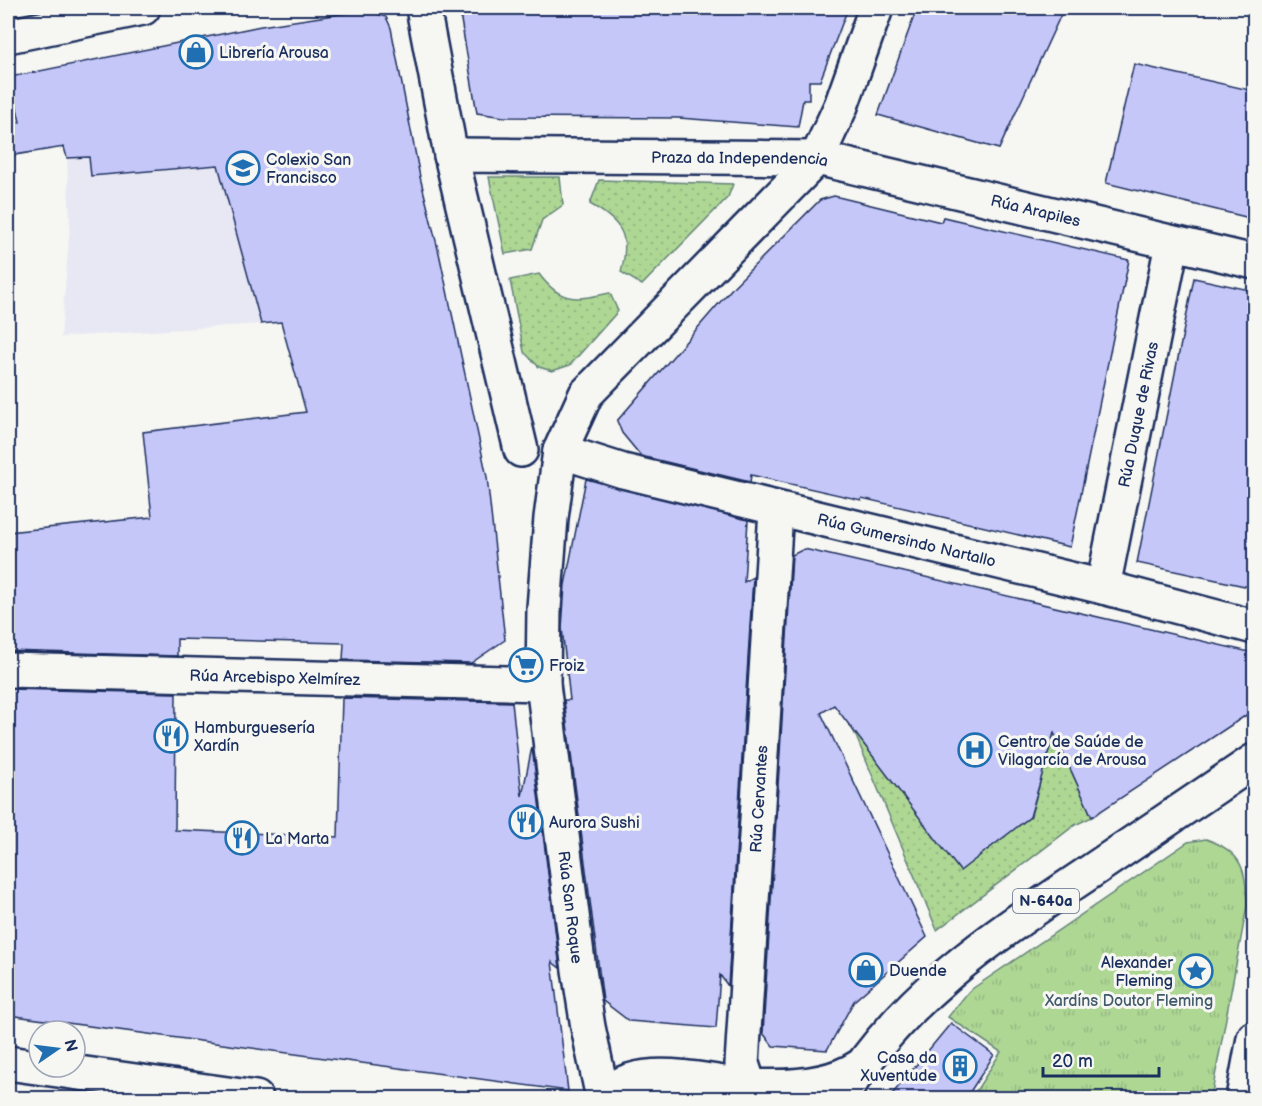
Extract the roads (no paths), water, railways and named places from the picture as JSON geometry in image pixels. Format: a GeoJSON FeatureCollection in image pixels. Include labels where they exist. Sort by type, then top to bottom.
{"type":"FeatureCollection","features":[{"type":"Feature","properties":{"kind":"street"},"geometry":{"type":"LineString","coordinates":[[8,36],[143,8]]}},
{"type":"Feature","properties":{"kind":"street"},"geometry":{"type":"LineString","coordinates":[[423,8],[451,155],[521,450]]}},
{"type":"Feature","properties":{"kind":"street"},"geometry":{"type":"LineString","coordinates":[[817,158],[841,106],[876,8]]}},
{"type":"Feature","properties":{"kind":"street","name":"Praza da Independencia"},"geometry":{"type":"LineString","coordinates":[[451,155],[817,158]]}},
{"type":"Feature","properties":{"kind":"street","name":"Praza da Independencia"},"geometry":{"type":"LineString","coordinates":[[544,608],[551,518],[560,451],[586,394],[817,158]]}},
{"type":"Feature","properties":{"kind":"street","name":"Rúa Arapiles"},"geometry":{"type":"LineString","coordinates":[[817,158],[1254,262]]}},
{"type":"Feature","properties":{"kind":"street","name":"Rúa Duque de Rivas"},"geometry":{"type":"LineString","coordinates":[[1102,586],[1172,244]]}},
{"type":"Feature","properties":{"kind":"street","name":"Rúa Gumersindo Nartallo"},"geometry":{"type":"LineString","coordinates":[[560,451],[623,471],[776,510],[1102,586],[1254,627]]}},
{"type":"Feature","properties":{"kind":"street","name":"Rúa Cervantes"},"geometry":{"type":"LineString","coordinates":[[774,1090],[747,1079],[742,1064],[776,510]]}},
{"type":"Feature","properties":{"kind":"street","name":"Rúa San Roque"},"geometry":{"type":"LineString","coordinates":[[544,608],[543,684],[579,970],[603,1098]]}},
{"type":"Feature","properties":{"kind":"street","name":"Rúa Arcebispo Xelmírez"},"geometry":{"type":"LineString","coordinates":[[8,670],[543,684]]}},
{"type":"Feature","properties":{"kind":"street","name":"N-640a"},"geometry":{"type":"LineString","coordinates":[[841,1098],[860,1067],[914,1004],[959,965],[1036,908],[1254,761]]}},
{"type":"Feature","properties":{"kind":"street"},"geometry":{"type":"LineString","coordinates":[[1243,1098],[1254,1038]]}},
{"type":"Feature","properties":{"kind":"street"},"geometry":{"type":"LineString","coordinates":[[8,1063],[256,1098]]}},
{"type":"Feature","properties":{"kind":"street","name":"Rúa San Roque"},"geometry":{"type":"LineString","coordinates":[[603,1098],[614,1086],[642,1078],[774,1090],[831,1079],[860,1067]]}},
{"type":"Feature","properties":{"kind":"place","name":"Librería Arousa"},"geometry":{"type":"Point","coordinates":[196,52]}},
{"type":"Feature","properties":{"kind":"place","name":"Colexio San Francisco"},"geometry":{"type":"Point","coordinates":[243,168]}},
{"type":"Feature","properties":{"kind":"place","name":"Froiz"},"geometry":{"type":"Point","coordinates":[526,665]}},
{"type":"Feature","properties":{"kind":"place","name":"Hamburguesería Xardín"},"geometry":{"type":"Point","coordinates":[171,736]}},
{"type":"Feature","properties":{"kind":"place","name":"Centro de Saúde de Vilagarcía de Arousa"},"geometry":{"type":"Point","coordinates":[975,750]}},
{"type":"Feature","properties":{"kind":"place","name":"Aurora Sushi"},"geometry":{"type":"Point","coordinates":[526,822]}},
{"type":"Feature","properties":{"kind":"place","name":"La Marta"},"geometry":{"type":"Point","coordinates":[242,838]}},
{"type":"Feature","properties":{"kind":"place","name":"Duende"},"geometry":{"type":"Point","coordinates":[866,970]}},
{"type":"Feature","properties":{"kind":"place","name":"Alexander Fleming"},"geometry":{"type":"Point","coordinates":[1196,971]}},
{"type":"Feature","properties":{"kind":"place","name":"Casa da Xuventude"},"geometry":{"type":"Point","coordinates":[960,1066]}},
{"type":"Feature","properties":{"kind":"park label","name":"Xardíns Doutor Fleming"},"geometry":{"type":"Point","coordinates":[1129,1000]}}]}
